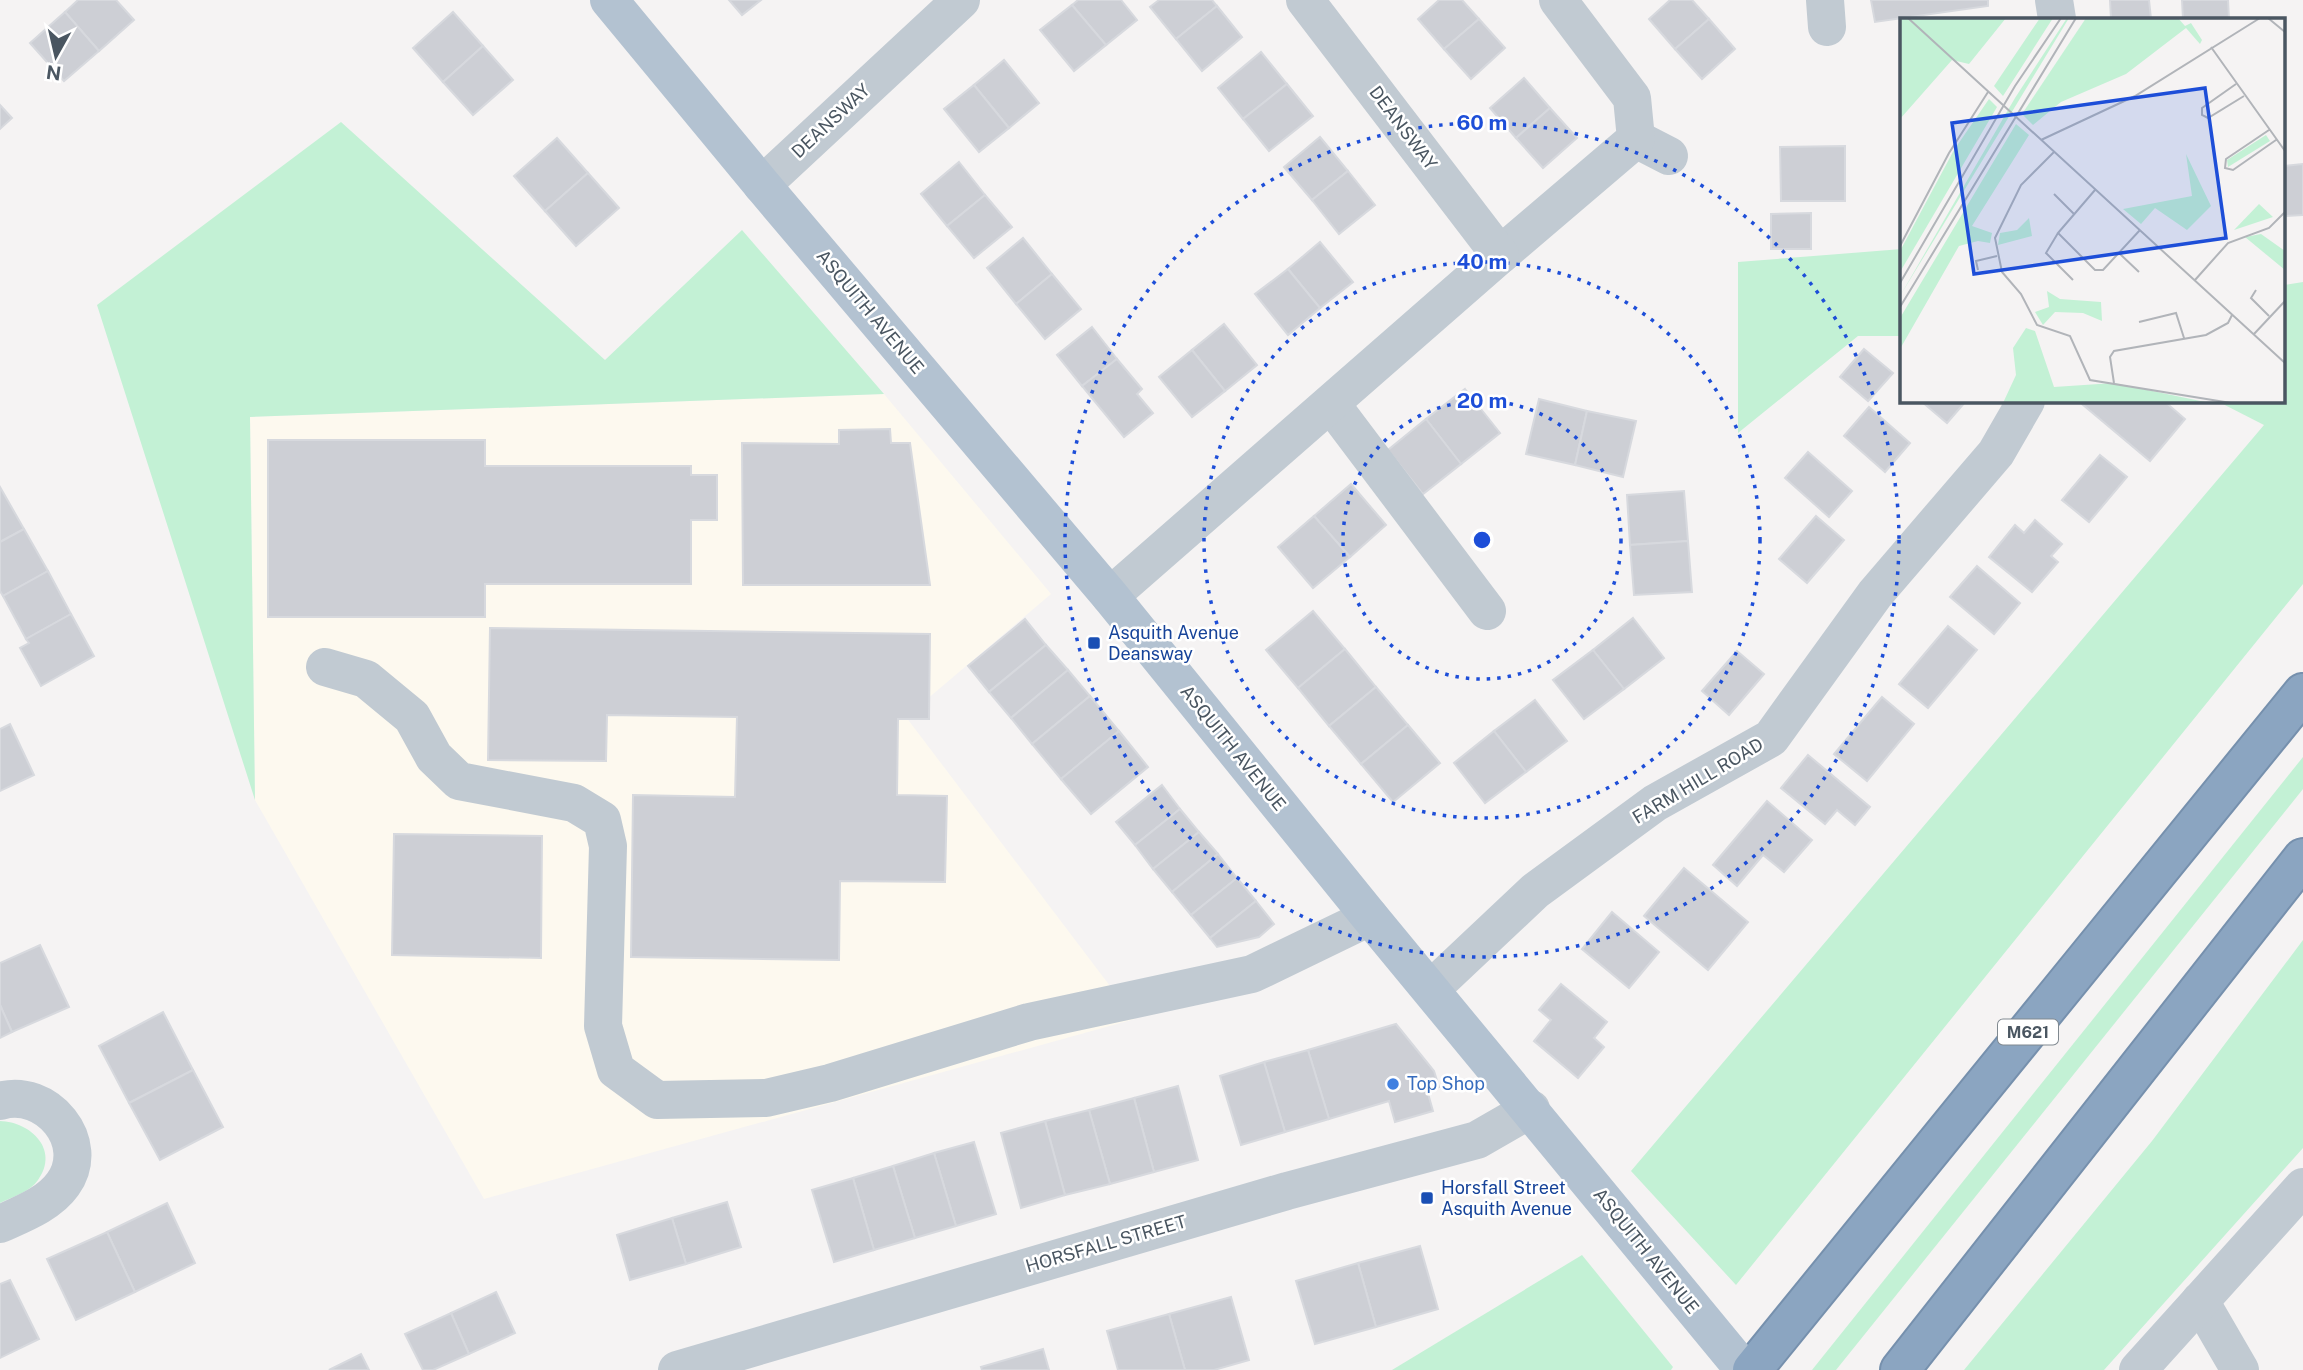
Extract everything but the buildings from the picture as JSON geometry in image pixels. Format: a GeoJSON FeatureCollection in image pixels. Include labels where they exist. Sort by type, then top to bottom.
{"type":"FeatureCollection","features":[{"type":"Feature","properties":{"kind":"highway","name":"M621"},"geometry":{"type":"LineString","coordinates":[[1752,1370],[2303,693]]}},
{"type":"Feature","properties":{"kind":"highway"},"geometry":{"type":"LineString","coordinates":[[1900,1370],[2303,858]]}},
{"type":"Feature","properties":{"kind":"main road","name":"ASQUITH AVENUE"},"geometry":{"type":"LineString","coordinates":[[609,0],[1110,596],[1370,917],[1744,1370]]}},
{"type":"Feature","properties":{"kind":"street","name":"DEANSWAY"},"geometry":{"type":"LineString","coordinates":[[762,185],[961,0]]}},
{"type":"Feature","properties":{"kind":"street","name":"DEANSWAY"},"geometry":{"type":"LineString","coordinates":[[1305,0],[1500,256]]}},
{"type":"Feature","properties":{"kind":"street"},"geometry":{"type":"LineString","coordinates":[[1110,596],[1500,256],[1652,147],[1632,98],[1558,0]]}},
{"type":"Feature","properties":{"kind":"street"},"geometry":{"type":"LineString","coordinates":[[2054,0],[2057,18]]}},
{"type":"Feature","properties":{"kind":"street","name":"FARM HILL ROAD"},"geometry":{"type":"LineString","coordinates":[[1431,989],[1546,883],[1655,803],[1771,738],[1875,594],[1996,453],[2025,402]]}},
{"type":"Feature","properties":{"kind":"street"},"geometry":{"type":"LineString","coordinates":[[1332,404],[1487,611]]}},
{"type":"Feature","properties":{"kind":"street"},"geometry":{"type":"LineString","coordinates":[[325,667],[366,679],[412,717],[434,757],[459,781],[574,803],[602,820],[608,846],[603,1026],[616,1070],[657,1100],[766,1098],[830,1083],[1030,1022],[1252,974],[1370,917]]}},
{"type":"Feature","properties":{"kind":"street"},"geometry":{"type":"LineString","coordinates":[[0,1101],[10,1098],[27,1099],[43,1105],[58,1116],[67,1131],[72,1148],[71,1166],[65,1182],[54,1195],[0,1224]]}},
{"type":"Feature","properties":{"kind":"street","name":"HORSFALL STREET"},"geometry":{"type":"LineString","coordinates":[[677,1370],[1287,1191],[1477,1140],[1531,1109]]}},
{"type":"Feature","properties":{"kind":"street"},"geometry":{"type":"LineString","coordinates":[[2138,1370],[2303,1187]]}},
{"type":"Feature","properties":{"kind":"street"},"geometry":{"type":"LineString","coordinates":[[2200,1301],[2240,1370]]}},
{"type":"Feature","properties":{"kind":"shaded area"},"geometry":{"type":"Polygon","coordinates":[[[884,394],[1051,594],[906,717],[1135,1019],[484,1199],[255,800],[250,417],[884,394]]]}},
{"type":"Feature","properties":{"kind":"green space"},"geometry":{"type":"Polygon","coordinates":[[[341,122],[605,360],[742,230],[884,394],[250,417],[255,800],[97,305],[341,122]]]}},
{"type":"Feature","properties":{"kind":"green space"},"geometry":{"type":"Polygon","coordinates":[[[1900,249],[1900,336],[1858,336],[1738,433],[1738,262],[1900,249]]]}},
{"type":"Feature","properties":{"kind":"green space"},"geometry":{"type":"Polygon","coordinates":[[[2303,282],[2303,584],[1736,1285],[1631,1171],[2264,425],[2219,402],[2286,402],[2286,285],[2303,282]]]}},
{"type":"Feature","properties":{"kind":"green space"},"geometry":{"type":"Polygon","coordinates":[[[2303,757],[2303,789],[1836,1370],[1812,1370],[2303,757]]]}},
{"type":"Feature","properties":{"kind":"green space"},"geometry":{"type":"Polygon","coordinates":[[[2303,940],[2303,1148],[2104,1370],[1964,1370],[2152,1141],[2303,940]]]}},
{"type":"Feature","properties":{"kind":"green space"},"geometry":{"type":"Polygon","coordinates":[[[0,1121],[22,1126],[31,1132],[44,1148],[46,1158],[44,1169],[35,1184],[0,1203],[0,1121]]]}},
{"type":"Feature","properties":{"kind":"green space"},"geometry":{"type":"Polygon","coordinates":[[[1582,1255],[1673,1367],[1671,1370],[1392,1370],[1582,1255]]]}},
{"type":"Feature","properties":{"kind":"place","name":"Asquith Avenue Deansway"},"geometry":{"type":"Point","coordinates":[1094,643]}},
{"type":"Feature","properties":{"kind":"place","name":"Top Shop"},"geometry":{"type":"Point","coordinates":[1393,1084]}},
{"type":"Feature","properties":{"kind":"place","name":"Horsfall Street Asquith Avenue"},"geometry":{"type":"Point","coordinates":[1427,1198]}}]}
